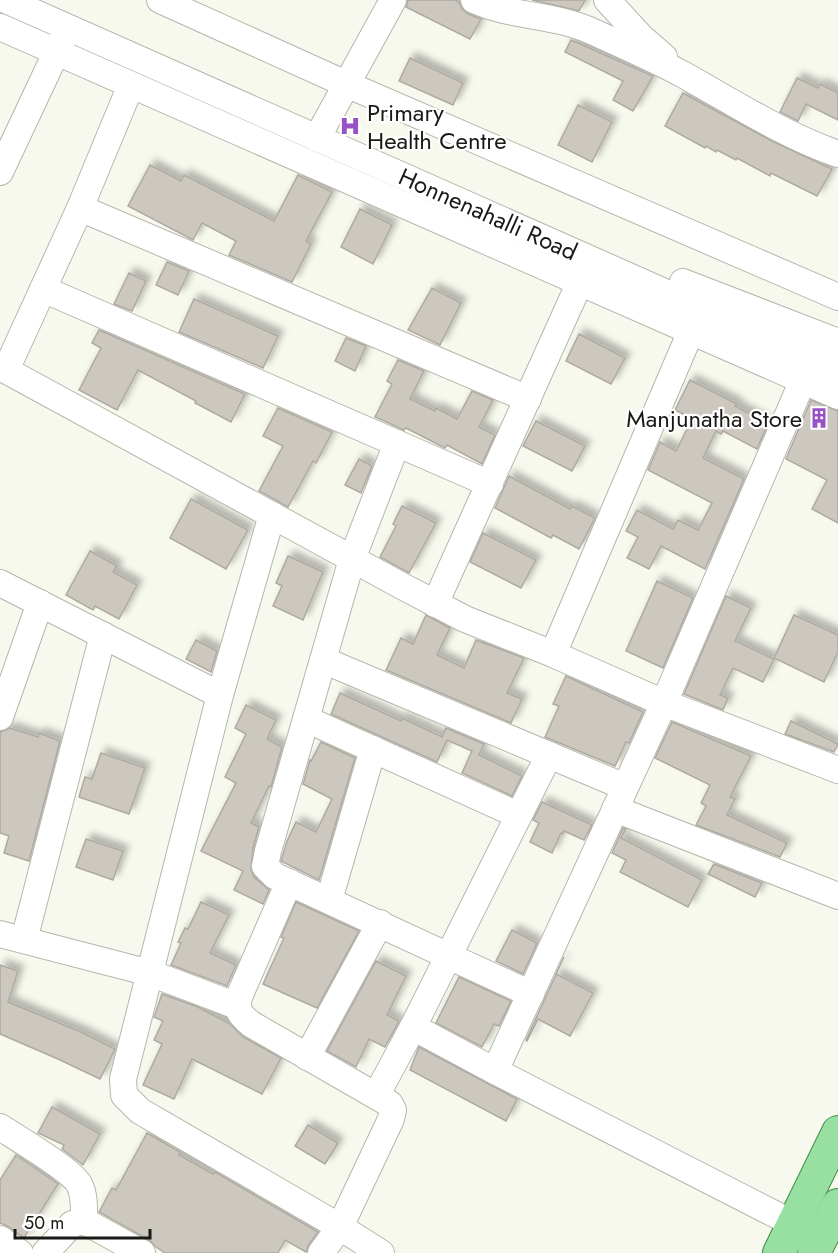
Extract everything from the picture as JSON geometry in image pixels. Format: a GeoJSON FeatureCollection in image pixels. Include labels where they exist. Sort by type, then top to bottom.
{"type":"FeatureCollection","features":[{"type":"Feature","properties":{"kind":"main road"},"geometry":{"type":"LineString","coordinates":[[779,1253],[838,1132]]}},
{"type":"Feature","properties":{"kind":"main road"},"geometry":{"type":"LineString","coordinates":[[814,1253],[838,1204]]}},
{"type":"Feature","properties":{"kind":"street","name":"Honnenahalli Road"},"geometry":{"type":"LineString","coordinates":[[6,0],[707,292],[838,342]]}},
{"type":"Feature","properties":{"kind":"street","name":"Honnenahalli Road"},"geometry":{"type":"LineString","coordinates":[[40,0],[838,369]]}},
{"type":"Feature","properties":{"kind":"street"},"geometry":{"type":"LineString","coordinates":[[160,0],[346,84],[838,297]]}},
{"type":"Feature","properties":{"kind":"street"},"geometry":{"type":"LineString","coordinates":[[320,131],[393,0]]}},
{"type":"Feature","properties":{"kind":"street"},"geometry":{"type":"LineString","coordinates":[[474,0],[508,12],[554,18],[574,24],[681,73],[814,146],[838,154]]}},
{"type":"Feature","properties":{"kind":"street"},"geometry":{"type":"LineString","coordinates":[[607,0],[641,37],[681,73]]}},
{"type":"Feature","properties":{"kind":"street"},"geometry":{"type":"LineString","coordinates":[[0,27],[838,396]]}},
{"type":"Feature","properties":{"kind":"street"},"geometry":{"type":"LineString","coordinates":[[0,172],[5,146],[69,27]]}},
{"type":"Feature","properties":{"kind":"street"},"geometry":{"type":"LineString","coordinates":[[131,85],[80,208],[3,369],[465,619],[553,654],[664,703],[838,770]]}},
{"type":"Feature","properties":{"kind":"street"},"geometry":{"type":"LineString","coordinates":[[80,208],[528,399]]}},
{"type":"Feature","properties":{"kind":"street"},"geometry":{"type":"LineString","coordinates":[[435,604],[580,282]]}},
{"type":"Feature","properties":{"kind":"street"},"geometry":{"type":"LineString","coordinates":[[43,289],[490,484]]}},
{"type":"Feature","properties":{"kind":"street"},"geometry":{"type":"LineString","coordinates":[[553,654],[691,331]]}},
{"type":"Feature","properties":{"kind":"street"},"geometry":{"type":"LineString","coordinates":[[495,1071],[664,703],[802,380]]}},
{"type":"Feature","properties":{"kind":"street"},"geometry":{"type":"LineString","coordinates":[[397,443],[352,559],[268,851],[266,866],[275,876],[531,994]]}},
{"type":"Feature","properties":{"kind":"street"},"geometry":{"type":"LineString","coordinates":[[272,515],[220,695],[123,1079],[124,1095],[140,1111],[381,1253]]}},
{"type":"Feature","properties":{"kind":"street"},"geometry":{"type":"LineString","coordinates":[[0,583],[220,695]]}},
{"type":"Feature","properties":{"kind":"street"},"geometry":{"type":"LineString","coordinates":[[0,717],[40,603]]}},
{"type":"Feature","properties":{"kind":"street"},"geometry":{"type":"LineString","coordinates":[[103,635],[12,937],[150,973],[237,1006]]}},
{"type":"Feature","properties":{"kind":"street"},"geometry":{"type":"LineString","coordinates":[[323,660],[549,755],[620,798],[838,896]]}},
{"type":"Feature","properties":{"kind":"street"},"geometry":{"type":"LineString","coordinates":[[306,719],[518,815]]}},
{"type":"Feature","properties":{"kind":"street"},"geometry":{"type":"LineString","coordinates":[[329,900],[373,749]]}},
{"type":"Feature","properties":{"kind":"street"},"geometry":{"type":"LineString","coordinates":[[376,1096],[549,755]]}},
{"type":"Feature","properties":{"kind":"street"},"geometry":{"type":"LineString","coordinates":[[290,882],[239,996],[237,1006],[241,1015],[251,1024],[390,1104],[393,1110],[392,1119],[340,1227],[321,1253]]}},
{"type":"Feature","properties":{"kind":"street"},"geometry":{"type":"LineString","coordinates":[[307,1057],[380,923]]}},
{"type":"Feature","properties":{"kind":"street"},"geometry":{"type":"LineString","coordinates":[[413,1027],[792,1223]]}},
{"type":"Feature","properties":{"kind":"street"},"geometry":{"type":"LineString","coordinates":[[0,1127],[66,1172],[79,1184],[85,1204],[84,1221]]}},
{"type":"Feature","properties":{"kind":"street"},"geometry":{"type":"LineString","coordinates":[[45,1253],[72,1224],[84,1221],[142,1253]]}},
{"type":"Feature","properties":{"kind":"street"},"geometry":{"type":"LineString","coordinates":[[0,1239],[20,1253]]}},
{"type":"Feature","properties":{"kind":"building"},"geometry":{"type":"Polygon","coordinates":[[[408,0],[455,0],[468,14],[481,19],[470,39],[406,7],[408,0]]]}},
{"type":"Feature","properties":{"kind":"building"},"geometry":{"type":"Polygon","coordinates":[[[532,0],[585,0],[579,11],[532,0]]]}},
{"type":"Feature","properties":{"kind":"building"},"geometry":{"type":"Polygon","coordinates":[[[571,40],[653,76],[633,111],[613,100],[623,81],[565,52],[571,40]]]}},
{"type":"Feature","properties":{"kind":"building"},"geometry":{"type":"Polygon","coordinates":[[[410,58],[463,83],[453,105],[399,81],[410,58]]]}},
{"type":"Feature","properties":{"kind":"building"},"geometry":{"type":"Polygon","coordinates":[[[797,78],[818,88],[820,84],[838,93],[838,120],[806,104],[798,121],[780,112],[797,78]]]}},
{"type":"Feature","properties":{"kind":"building"},"geometry":{"type":"Polygon","coordinates":[[[683,93],[772,141],[832,169],[817,196],[771,173],[770,176],[737,158],[736,160],[706,146],[705,148],[665,126],[683,93]]]}},
{"type":"Feature","properties":{"kind":"building"},"geometry":{"type":"Polygon","coordinates":[[[578,105],[612,122],[592,162],[558,145],[578,105]]]}},
{"type":"Feature","properties":{"kind":"building"},"geometry":{"type":"Polygon","coordinates":[[[150,165],[181,181],[184,175],[274,221],[298,175],[332,192],[306,241],[311,244],[292,282],[229,255],[236,241],[202,223],[193,240],[128,206],[150,165]]]}},
{"type":"Feature","properties":{"kind":"building"},"geometry":{"type":"Polygon","coordinates":[[[360,209],[392,225],[373,264],[341,247],[360,209]]]}},
{"type":"Feature","properties":{"kind":"building"},"geometry":{"type":"Polygon","coordinates":[[[167,262],[189,271],[178,295],[156,285],[167,262]]]}},
{"type":"Feature","properties":{"kind":"building"},"geometry":{"type":"Polygon","coordinates":[[[129,273],[146,281],[132,311],[114,304],[129,273]]]}},
{"type":"Feature","properties":{"kind":"building"},"geometry":{"type":"Polygon","coordinates":[[[432,288],[461,303],[440,345],[408,330],[432,288]]]}},
{"type":"Feature","properties":{"kind":"building"},"geometry":{"type":"Polygon","coordinates":[[[194,299],[278,336],[263,368],[179,332],[194,299]]]}},
{"type":"Feature","properties":{"kind":"building"},"geometry":{"type":"Polygon","coordinates":[[[99,330],[245,394],[231,422],[138,370],[117,410],[79,390],[101,348],[92,343],[99,330]]]}},
{"type":"Feature","properties":{"kind":"building"},"geometry":{"type":"Polygon","coordinates":[[[579,334],[625,358],[611,384],[566,361],[579,334]]]}},
{"type":"Feature","properties":{"kind":"building"},"geometry":{"type":"Polygon","coordinates":[[[346,338],[366,346],[355,371],[335,361],[346,338]]]}},
{"type":"Feature","properties":{"kind":"building"},"geometry":{"type":"Polygon","coordinates":[[[398,360],[424,371],[410,399],[435,411],[436,408],[457,419],[472,391],[493,400],[479,427],[495,435],[482,464],[447,445],[445,448],[406,428],[404,430],[375,417],[392,384],[387,381],[398,360]]]}},
{"type":"Feature","properties":{"kind":"building"},"geometry":{"type":"Polygon","coordinates":[[[690,380],[768,423],[757,449],[723,431],[721,434],[716,431],[703,458],[744,479],[705,569],[661,546],[649,569],[627,558],[638,537],[626,531],[637,510],[673,529],[678,520],[698,530],[712,503],[648,470],[660,442],[676,451],[692,419],[675,410],[690,380]]]}},
{"type":"Feature","properties":{"kind":"building"},"geometry":{"type":"Polygon","coordinates":[[[811,400],[838,411],[838,523],[812,509],[827,480],[786,459],[811,400]]]}},
{"type":"Feature","properties":{"kind":"building"},"geometry":{"type":"Polygon","coordinates":[[[278,408],[332,432],[316,463],[313,461],[288,507],[259,491],[283,446],[263,436],[278,408]]]}},
{"type":"Feature","properties":{"kind":"building"},"geometry":{"type":"Polygon","coordinates":[[[536,421],[585,446],[572,471],[523,446],[536,421]]]}},
{"type":"Feature","properties":{"kind":"building"},"geometry":{"type":"Polygon","coordinates":[[[359,459],[372,466],[361,493],[345,485],[359,459]]]}},
{"type":"Feature","properties":{"kind":"building"},"geometry":{"type":"Polygon","coordinates":[[[509,476],[570,509],[572,506],[595,518],[579,549],[553,535],[551,538],[495,508],[509,476]]]}},
{"type":"Feature","properties":{"kind":"building"},"geometry":{"type":"Polygon","coordinates":[[[191,499],[248,530],[226,569],[170,538],[191,499]]]}},
{"type":"Feature","properties":{"kind":"building"},"geometry":{"type":"Polygon","coordinates":[[[402,506],[436,523],[409,573],[380,557],[396,526],[393,524],[402,506]]]}},
{"type":"Feature","properties":{"kind":"building"},"geometry":{"type":"Polygon","coordinates":[[[483,533],[536,560],[521,588],[470,562],[483,533]]]}},
{"type":"Feature","properties":{"kind":"building"},"geometry":{"type":"Polygon","coordinates":[[[90,551],[117,566],[113,572],[137,585],[119,619],[95,606],[93,610],[66,595],[90,551]]]}},
{"type":"Feature","properties":{"kind":"building"},"geometry":{"type":"Polygon","coordinates":[[[288,556],[323,572],[303,620],[273,606],[282,586],[276,583],[288,556]]]}},
{"type":"Feature","properties":{"kind":"building"},"geometry":{"type":"Polygon","coordinates":[[[657,581],[693,598],[663,668],[626,651],[657,581]]]}},
{"type":"Feature","properties":{"kind":"building"},"geometry":{"type":"Polygon","coordinates":[[[726,596],[751,608],[735,641],[774,659],[763,682],[733,668],[720,695],[728,698],[723,710],[684,694],[726,596]]]}},
{"type":"Feature","properties":{"kind":"building"},"geometry":{"type":"Polygon","coordinates":[[[426,615],[450,628],[437,655],[464,668],[476,640],[524,658],[507,693],[522,699],[511,723],[386,670],[401,638],[413,644],[426,615]]]}},
{"type":"Feature","properties":{"kind":"building"},"geometry":{"type":"Polygon","coordinates":[[[794,615],[838,635],[838,652],[824,682],[774,658],[794,615]]]}},
{"type":"Feature","properties":{"kind":"building"},"geometry":{"type":"Polygon","coordinates":[[[196,640],[217,651],[211,672],[186,659],[196,640]]]}},
{"type":"Feature","properties":{"kind":"building"},"geometry":{"type":"Polygon","coordinates":[[[566,676],[643,712],[629,743],[626,742],[615,766],[545,737],[559,706],[553,704],[566,676]]]}},
{"type":"Feature","properties":{"kind":"building"},"geometry":{"type":"Polygon","coordinates":[[[340,693],[442,737],[446,728],[484,744],[479,755],[522,776],[512,796],[462,773],[472,751],[447,740],[437,762],[331,714],[340,693]]]}},
{"type":"Feature","properties":{"kind":"building"},"geometry":{"type":"Polygon","coordinates":[[[246,705],[276,720],[267,739],[282,747],[271,787],[269,786],[251,823],[259,827],[253,848],[251,870],[254,877],[269,890],[263,904],[234,890],[243,871],[201,851],[236,783],[225,777],[246,734],[235,728],[246,705]]]}},
{"type":"Feature","properties":{"kind":"building"},"geometry":{"type":"Polygon","coordinates":[[[791,721],[838,744],[834,752],[785,734],[791,721]]]}},
{"type":"Feature","properties":{"kind":"building"},"geometry":{"type":"Polygon","coordinates":[[[672,722],[751,756],[730,797],[735,799],[727,815],[787,843],[780,857],[696,825],[706,806],[701,803],[710,785],[655,758],[672,722]]]}},
{"type":"Feature","properties":{"kind":"building"},"geometry":{"type":"Polygon","coordinates":[[[10,728],[38,737],[39,733],[60,741],[29,861],[4,853],[9,836],[0,833],[0,732],[10,728]]]}},
{"type":"Feature","properties":{"kind":"building"},"geometry":{"type":"Polygon","coordinates":[[[321,742],[355,758],[319,880],[281,861],[296,822],[316,832],[332,799],[303,784],[310,760],[321,742]]]}},
{"type":"Feature","properties":{"kind":"building"},"geometry":{"type":"Polygon","coordinates":[[[101,753],[145,768],[129,814],[79,797],[85,777],[92,779],[101,753]]]}},
{"type":"Feature","properties":{"kind":"building"},"geometry":{"type":"Polygon","coordinates":[[[542,802],[592,825],[584,840],[564,831],[552,853],[530,842],[539,823],[533,820],[542,802]]]}},
{"type":"Feature","properties":{"kind":"building"},"geometry":{"type":"Polygon","coordinates":[[[623,828],[626,829],[621,838],[702,880],[688,907],[620,872],[626,860],[612,853],[623,828]]]}},
{"type":"Feature","properties":{"kind":"building"},"geometry":{"type":"Polygon","coordinates":[[[86,839],[123,851],[113,880],[76,867],[86,839]]]}},
{"type":"Feature","properties":{"kind":"building"},"geometry":{"type":"Polygon","coordinates":[[[714,864],[762,883],[755,897],[708,874],[714,864]]]}},
{"type":"Feature","properties":{"kind":"building"},"geometry":{"type":"Polygon","coordinates":[[[201,902],[229,915],[210,953],[236,965],[227,986],[171,965],[181,943],[178,942],[185,928],[188,929],[201,902]]]}},
{"type":"Feature","properties":{"kind":"building"},"geometry":{"type":"Polygon","coordinates":[[[296,902],[359,931],[317,1008],[263,984],[284,938],[281,937],[296,902]]]}},
{"type":"Feature","properties":{"kind":"building"},"geometry":{"type":"Polygon","coordinates":[[[512,930],[537,943],[523,974],[496,961],[512,930]]]}},
{"type":"Feature","properties":{"kind":"building"},"geometry":{"type":"Polygon","coordinates":[[[376,961],[406,976],[387,1015],[399,1021],[385,1047],[369,1039],[356,1067],[327,1051],[376,961]]]}},
{"type":"Feature","properties":{"kind":"building"},"geometry":{"type":"Polygon","coordinates":[[[0,965],[18,971],[8,1002],[81,1032],[115,1049],[100,1079],[0,1034],[0,965]]]}},
{"type":"Feature","properties":{"kind":"building"},"geometry":{"type":"Polygon","coordinates":[[[556,974],[593,993],[570,1036],[538,1019],[527,1041],[526,1040],[556,974]]]}},
{"type":"Feature","properties":{"kind":"building"},"geometry":{"type":"Polygon","coordinates":[[[459,977],[511,1001],[499,1026],[494,1024],[482,1047],[436,1023],[459,977]]]}},
{"type":"Feature","properties":{"kind":"building"},"geometry":{"type":"Polygon","coordinates":[[[162,994],[198,1007],[230,1024],[243,1037],[281,1058],[262,1094],[192,1059],[174,1099],[143,1085],[162,1044],[154,1040],[163,1021],[154,1017],[162,994]]]}},
{"type":"Feature","properties":{"kind":"building"},"geometry":{"type":"Polygon","coordinates":[[[419,1047],[517,1099],[506,1121],[410,1070],[419,1047]]]}},
{"type":"Feature","properties":{"kind":"building"},"geometry":{"type":"Polygon","coordinates":[[[52,1107],[100,1134],[83,1165],[62,1149],[64,1145],[38,1133],[52,1107]]]}},
{"type":"Feature","properties":{"kind":"building"},"geometry":{"type":"Polygon","coordinates":[[[308,1125],[338,1143],[325,1164],[295,1146],[308,1125]]]}},
{"type":"Feature","properties":{"kind":"building"},"geometry":{"type":"Polygon","coordinates":[[[147,1133],[180,1152],[179,1155],[213,1174],[215,1172],[318,1232],[306,1252],[285,1240],[278,1253],[165,1253],[149,1240],[99,1212],[112,1188],[116,1190],[147,1133]]]}},
{"type":"Feature","properties":{"kind":"building"},"geometry":{"type":"Polygon","coordinates":[[[16,1155],[58,1184],[24,1238],[0,1223],[0,1180],[16,1155]]]}},
{"type":"Feature","properties":{"kind":"place","name":"Primary Health Centre"},"geometry":{"type":"Point","coordinates":[350,126]}},
{"type":"Feature","properties":{"kind":"place","name":"Manjunatha Store"},"geometry":{"type":"Point","coordinates":[819,418]}}]}
